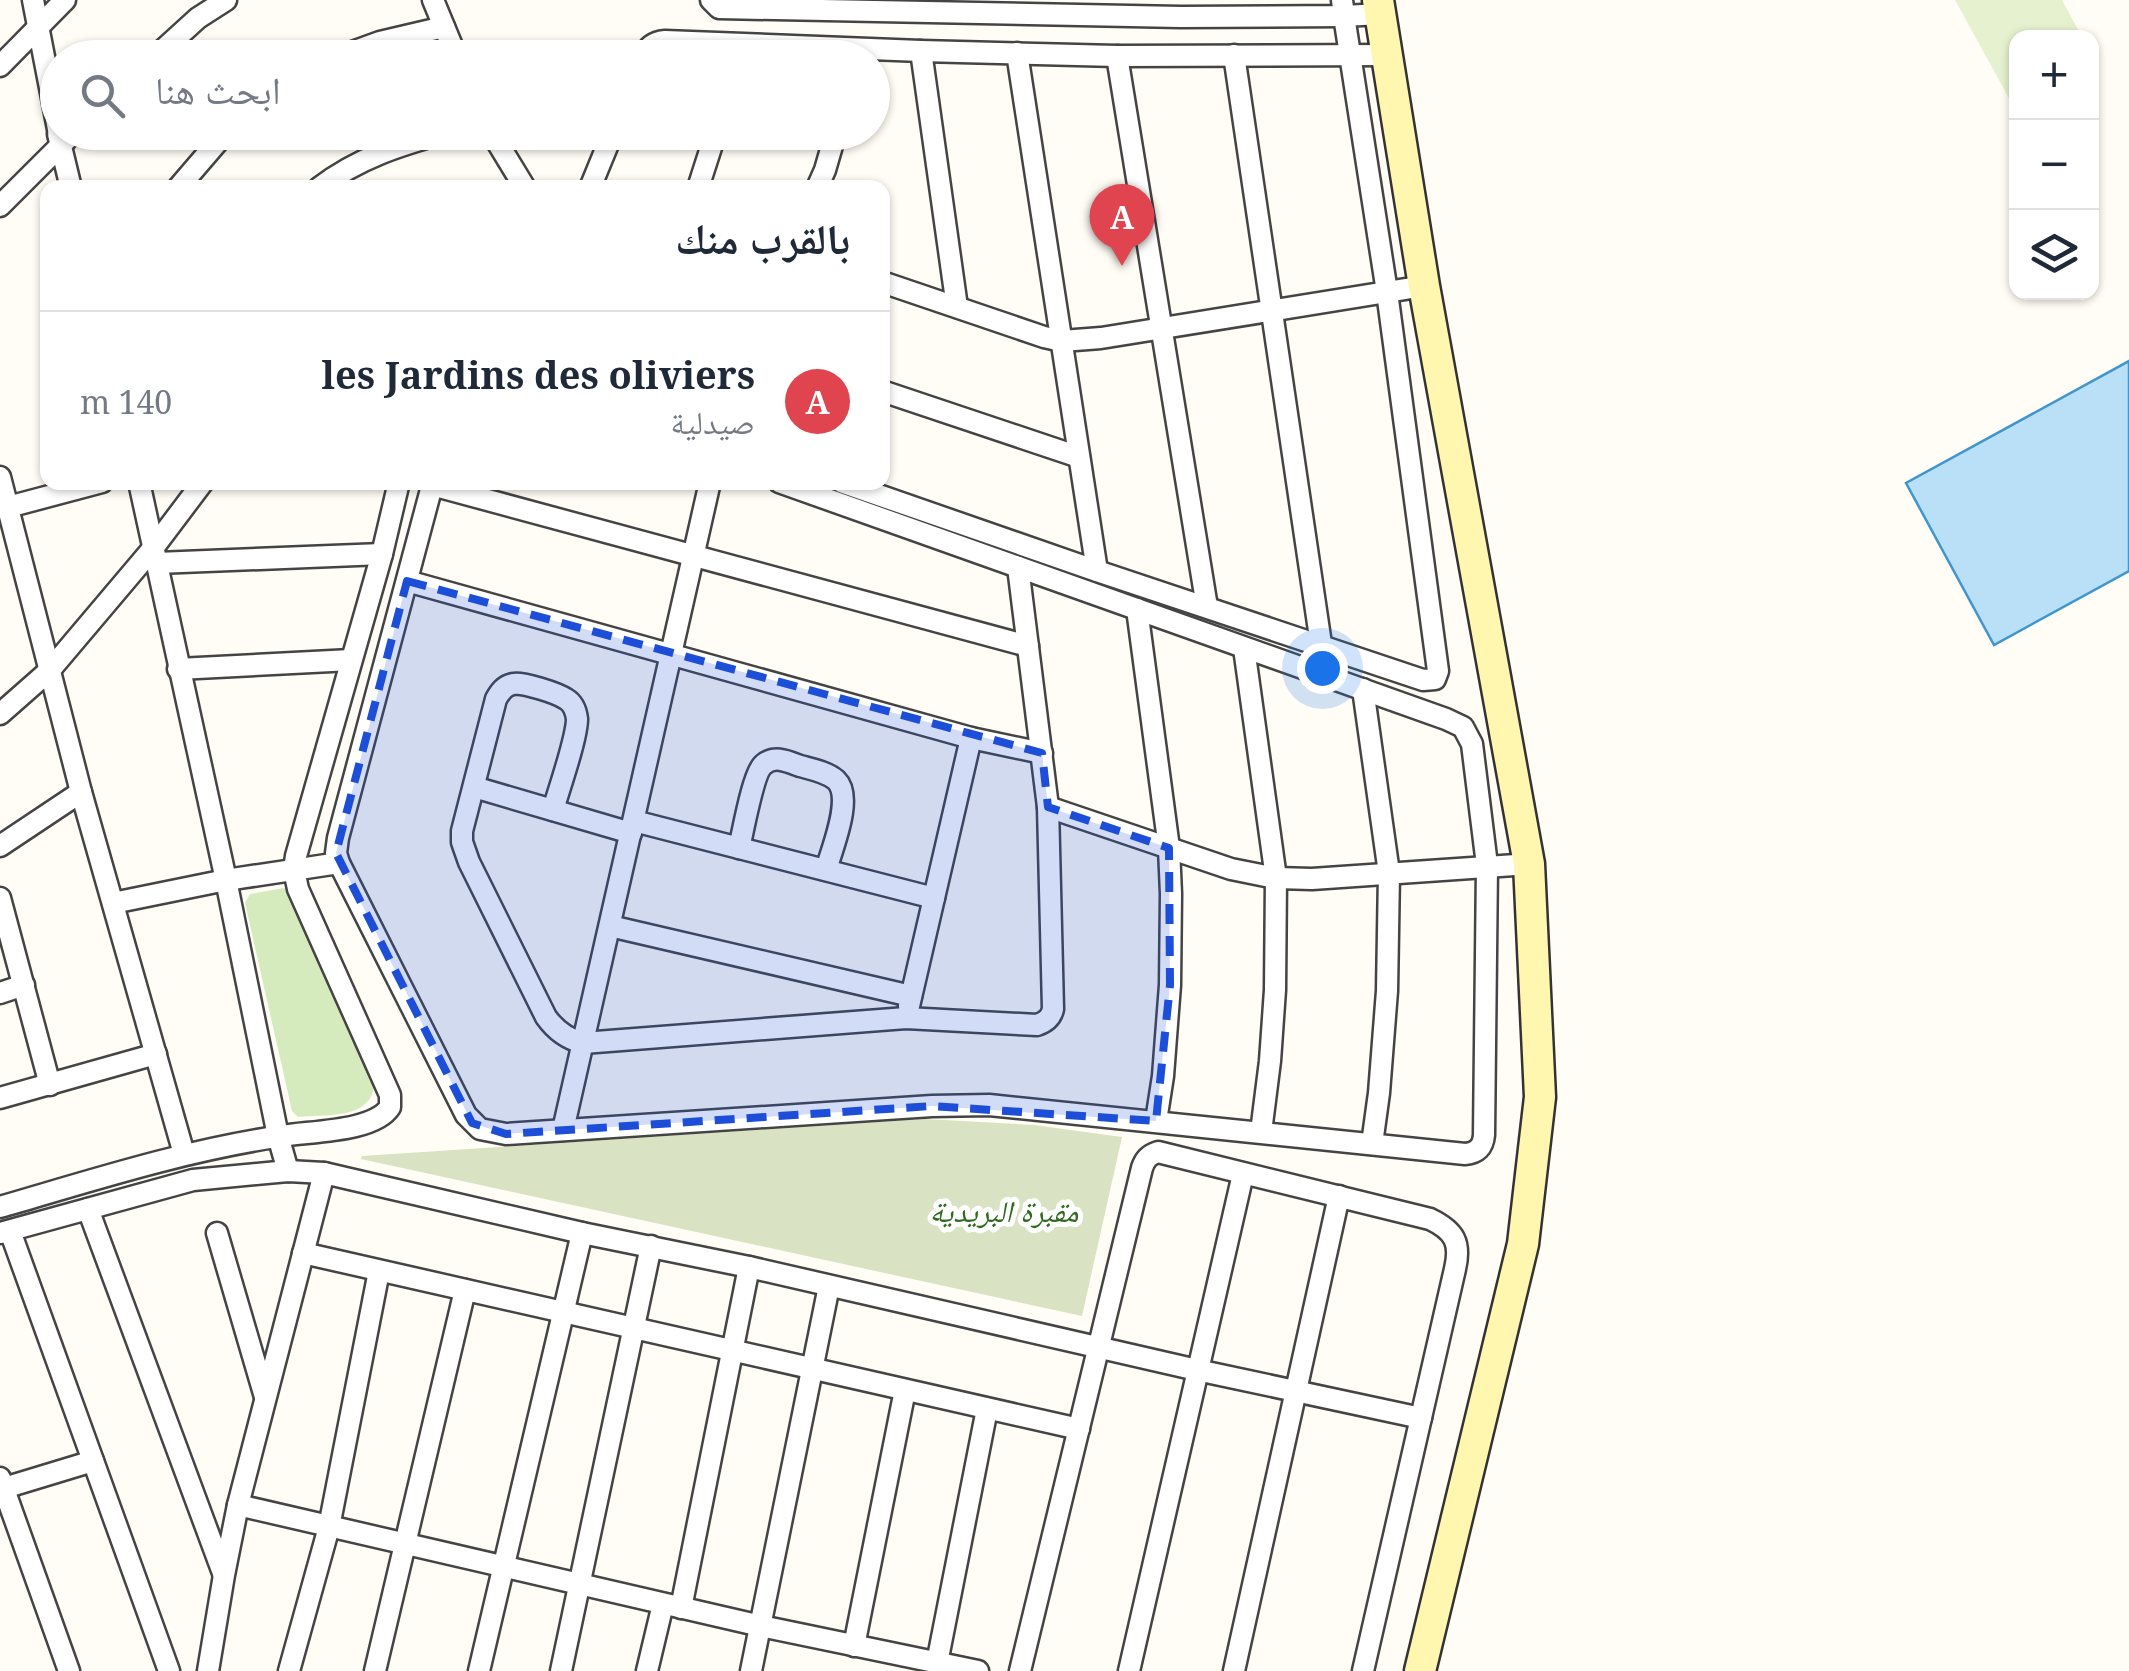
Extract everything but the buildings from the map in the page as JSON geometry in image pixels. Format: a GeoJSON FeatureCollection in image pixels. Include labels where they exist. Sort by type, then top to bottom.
{"type":"FeatureCollection","features":[{"type":"Feature","properties":{"kind":"street"},"geometry":{"type":"LineString","coordinates":[[33,0],[41,40]]}},
{"type":"Feature","properties":{"kind":"street"},"geometry":{"type":"LineString","coordinates":[[0,66],[66,0]]}},
{"type":"Feature","properties":{"kind":"street"},"geometry":{"type":"LineString","coordinates":[[174,40],[226,0]]}},
{"type":"Feature","properties":{"kind":"street"},"geometry":{"type":"LineString","coordinates":[[434,0],[449,40]]}},
{"type":"Feature","properties":{"kind":"street"},"geometry":{"type":"LineString","coordinates":[[710,0],[719,8],[1379,7],[1424,286],[1529,864],[1540,1097],[1523,1244],[1420,1671]]}},
{"type":"Feature","properties":{"kind":"street"},"geometry":{"type":"LineString","coordinates":[[865,490],[1427,682],[1435,679],[1438,671],[1343,8]]}},
{"type":"Feature","properties":{"kind":"street"},"geometry":{"type":"LineString","coordinates":[[389,40],[444,27]]}},
{"type":"Feature","properties":{"kind":"street"},"geometry":{"type":"LineString","coordinates":[[921,51],[958,307]]}},
{"type":"Feature","properties":{"kind":"street"},"geometry":{"type":"LineString","coordinates":[[890,52],[1117,56],[1388,54]]}},
{"type":"Feature","properties":{"kind":"street"},"geometry":{"type":"LineString","coordinates":[[1017,53],[1097,571]]}},
{"type":"Feature","properties":{"kind":"street"},"geometry":{"type":"LineString","coordinates":[[1234,55],[1320,644]]}},
{"type":"Feature","properties":{"kind":"street"},"geometry":{"type":"LineString","coordinates":[[1117,56],[1206,607]]}},
{"type":"Feature","properties":{"kind":"street"},"geometry":{"type":"LineString","coordinates":[[0,206],[49,150]]}},
{"type":"Feature","properties":{"kind":"street"},"geometry":{"type":"LineString","coordinates":[[65,150],[70,180]]}},
{"type":"Feature","properties":{"kind":"street"},"geometry":{"type":"LineString","coordinates":[[185,180],[211,150]]}},
{"type":"Feature","properties":{"kind":"street"},"geometry":{"type":"LineString","coordinates":[[331,180],[387,150]]}},
{"type":"Feature","properties":{"kind":"street"},"geometry":{"type":"LineString","coordinates":[[502,150],[520,180]]}},
{"type":"Feature","properties":{"kind":"street"},"geometry":{"type":"LineString","coordinates":[[596,180],[606,150]]}},
{"type":"Feature","properties":{"kind":"street"},"geometry":{"type":"LineString","coordinates":[[701,180],[710,150]]}},
{"type":"Feature","properties":{"kind":"street"},"geometry":{"type":"LineString","coordinates":[[821,180],[831,150]]}},
{"type":"Feature","properties":{"kind":"street"},"geometry":{"type":"LineString","coordinates":[[890,285],[1062,342],[1424,286]]}},
{"type":"Feature","properties":{"kind":"street"},"geometry":{"type":"LineString","coordinates":[[890,394],[1080,457]]}},
{"type":"Feature","properties":{"kind":"street"},"geometry":{"type":"LineString","coordinates":[[0,477],[81,792],[184,1154]]}},
{"type":"Feature","properties":{"kind":"street"},"geometry":{"type":"LineString","coordinates":[[8,507],[72,490]]}},
{"type":"Feature","properties":{"kind":"street"},"geometry":{"type":"LineString","coordinates":[[140,490],[288,1172]]}},
{"type":"Feature","properties":{"kind":"street"},"geometry":{"type":"LineString","coordinates":[[0,714],[50,670],[156,555],[199,490]]}},
{"type":"Feature","properties":{"kind":"street"},"geometry":{"type":"LineString","coordinates":[[0,1207],[184,1154],[374,1122],[386,1113],[390,1101],[386,1085],[298,889],[294,870],[398,490]]}},
{"type":"Feature","properties":{"kind":"street"},"geometry":{"type":"LineString","coordinates":[[430,490],[336,853],[472,1123],[480,1129],[497,1134],[960,1104],[1465,1154],[1476,1152],[1483,1142],[1488,865],[1468,735],[1463,727],[801,490]]}},
{"type":"Feature","properties":{"kind":"street"},"geometry":{"type":"LineString","coordinates":[[454,490],[1028,646]]}},
{"type":"Feature","properties":{"kind":"street"},"geometry":{"type":"LineString","coordinates":[[564,1130],[708,490]]}},
{"type":"Feature","properties":{"kind":"street"},"geometry":{"type":"LineString","coordinates":[[156,555],[382,554]]}},
{"type":"Feature","properties":{"kind":"street"},"geometry":{"type":"LineString","coordinates":[[553,810],[576,728],[576,712],[566,698],[526,686],[509,686],[499,694],[462,831],[465,852],[546,1017],[565,1037],[583,1044],[906,1018],[1043,1023],[1052,1015],[1048,808],[1018,568]]}},
{"type":"Feature","properties":{"kind":"street"},"geometry":{"type":"LineString","coordinates":[[406,581],[1042,754]]}},
{"type":"Feature","properties":{"kind":"street"},"geometry":{"type":"LineString","coordinates":[[1137,609],[1169,848],[1170,986],[1156,1121]]}},
{"type":"Feature","properties":{"kind":"street"},"geometry":{"type":"LineString","coordinates":[[1244,648],[1276,878],[1274,990],[1262,1132]]}},
{"type":"Feature","properties":{"kind":"street"},"geometry":{"type":"LineString","coordinates":[[178,669],[351,660]]}},
{"type":"Feature","properties":{"kind":"street"},"geometry":{"type":"LineString","coordinates":[[1363,690],[1388,873],[1388,991],[1372,1144]]}},
{"type":"Feature","properties":{"kind":"street"},"geometry":{"type":"LineString","coordinates":[[906,1018],[972,738]]}},
{"type":"Feature","properties":{"kind":"street"},"geometry":{"type":"LineString","coordinates":[[739,848],[757,774],[771,760],[784,760],[831,776],[842,788],[844,802],[826,870]]}},
{"type":"Feature","properties":{"kind":"street"},"geometry":{"type":"LineString","coordinates":[[474,787],[553,810],[739,848],[934,898]]}},
{"type":"Feature","properties":{"kind":"street"},"geometry":{"type":"LineString","coordinates":[[0,846],[81,792]]}},
{"type":"Feature","properties":{"kind":"street"},"geometry":{"type":"LineString","coordinates":[[1048,808],[1251,875],[1276,878],[1529,864]]}},
{"type":"Feature","properties":{"kind":"street"},"geometry":{"type":"LineString","coordinates":[[113,902],[339,863]]}},
{"type":"Feature","properties":{"kind":"street"},"geometry":{"type":"LineString","coordinates":[[0,898],[50,1084]]}},
{"type":"Feature","properties":{"kind":"street"},"geometry":{"type":"LineString","coordinates":[[610,926],[912,996]]}},
{"type":"Feature","properties":{"kind":"street"},"geometry":{"type":"LineString","coordinates":[[0,993],[24,985]]}},
{"type":"Feature","properties":{"kind":"street"},"geometry":{"type":"LineString","coordinates":[[0,1098],[156,1054]]}},
{"type":"Feature","properties":{"kind":"street"},"geometry":{"type":"LineString","coordinates":[[1020,1671],[1144,1160],[1158,1152],[1430,1219],[1445,1226],[1455,1238],[1459,1254],[1363,1671]]}},
{"type":"Feature","properties":{"kind":"street"},"geometry":{"type":"LineString","coordinates":[[208,1671],[238,1506],[324,1173]]}},
{"type":"Feature","properties":{"kind":"street"},"geometry":{"type":"LineString","coordinates":[[168,1671],[5,1232],[193,1180],[324,1173],[1422,1418]]}},
{"type":"Feature","properties":{"kind":"street"},"geometry":{"type":"LineString","coordinates":[[1129,1671],[1243,1174]]}},
{"type":"Feature","properties":{"kind":"street"},"geometry":{"type":"LineString","coordinates":[[1234,1671],[1339,1196]]}},
{"type":"Feature","properties":{"kind":"street"},"geometry":{"type":"LineString","coordinates":[[88,1209],[224,1574]]}},
{"type":"Feature","properties":{"kind":"street"},"geometry":{"type":"LineString","coordinates":[[217,1232],[265,1399]]}},
{"type":"Feature","properties":{"kind":"street"},"geometry":{"type":"LineString","coordinates":[[479,1671],[582,1233]]}},
{"type":"Feature","properties":{"kind":"street"},"geometry":{"type":"LineString","coordinates":[[561,1671],[651,1246]]}},
{"type":"Feature","properties":{"kind":"street"},"geometry":{"type":"LineString","coordinates":[[303,1253],[1079,1429]]}},
{"type":"Feature","properties":{"kind":"street"},"geometry":{"type":"LineString","coordinates":[[647,1671],[672,1606],[750,1266]]}},
{"type":"Feature","properties":{"kind":"street"},"geometry":{"type":"LineString","coordinates":[[289,1671],[329,1526],[379,1271]]}},
{"type":"Feature","properties":{"kind":"street"},"geometry":{"type":"LineString","coordinates":[[751,1671],[829,1286]]}},
{"type":"Feature","properties":{"kind":"street"},"geometry":{"type":"LineString","coordinates":[[375,1671],[465,1290]]}},
{"type":"Feature","properties":{"kind":"street"},"geometry":{"type":"LineString","coordinates":[[854,1646],[906,1390]]}},
{"type":"Feature","properties":{"kind":"street"},"geometry":{"type":"LineString","coordinates":[[937,1662],[987,1408]]}},
{"type":"Feature","properties":{"kind":"street"},"geometry":{"type":"LineString","coordinates":[[69,1671],[2,1483],[92,1461]]}},
{"type":"Feature","properties":{"kind":"street"},"geometry":{"type":"LineString","coordinates":[[238,1506],[761,1626],[978,1671]]}},
{"type":"Feature","properties":{"kind":"highlighted area"},"geometry":{"type":"Polygon","coordinates":[[[407,581],[1042,753],[1048,807],[1169,848],[1170,985],[1156,1121],[932,1106],[506,1134],[472,1123],[336,853],[407,581]]]}},
{"type":"Feature","properties":{"kind":"green space"},"geometry":{"type":"Polygon","coordinates":[[[1955,0],[2062,0],[2078,30],[2009,30],[2009,98],[1955,0]]]}},
{"type":"Feature","properties":{"kind":"green space"},"geometry":{"type":"Polygon","coordinates":[[[284,888],[291,894],[375,1075],[368,1101],[350,1112],[298,1117],[292,1111],[245,903],[250,894],[284,888]]]}},
{"type":"Feature","properties":{"kind":"green space","name":"مقبرة البريدية"},"geometry":{"type":"Polygon","coordinates":[[[925,1119],[1034,1125],[1122,1137],[1082,1316],[361,1159],[362,1156],[925,1119]]]}},
{"type":"Feature","properties":{"kind":"water"},"geometry":{"type":"Polygon","coordinates":[[[2129,361],[2129,571],[1994,645],[1906,483],[2129,361]]]}},
{"type":"Feature","properties":{"kind":"place","name":"les Jardins des oliviers"},"geometry":{"type":"Point","coordinates":[1122,266]}}]}
